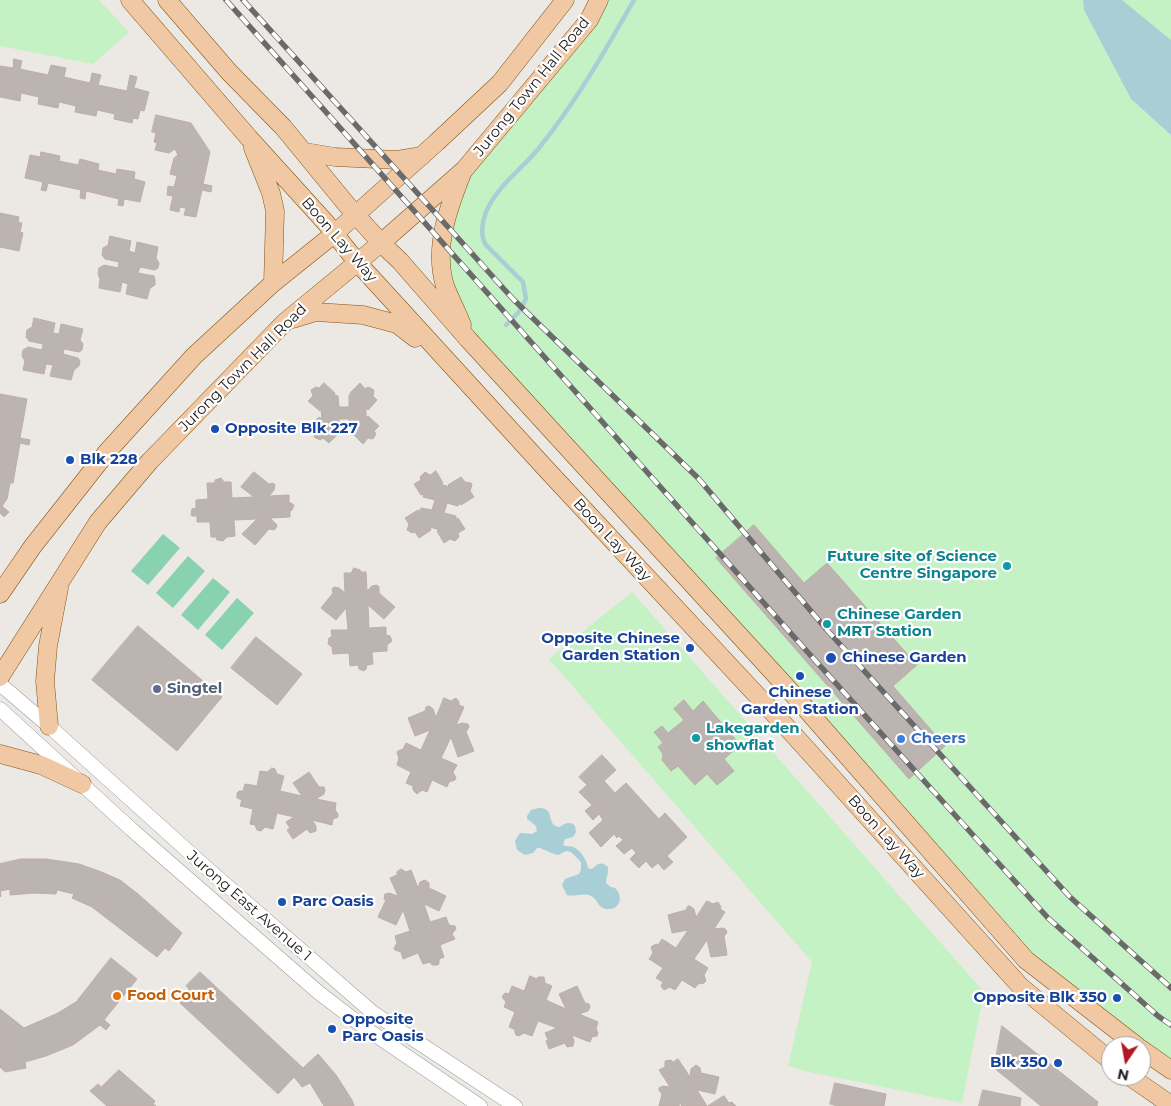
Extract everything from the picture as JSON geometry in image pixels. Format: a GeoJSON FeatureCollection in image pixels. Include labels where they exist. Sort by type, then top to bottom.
{"type":"FeatureCollection","features":[{"type":"Feature","properties":{"kind":"main road","name":"Boon Lay Way"},"geometry":{"type":"LineString","coordinates":[[130,0],[249,138],[326,223],[357,262],[546,470],[792,733],[1021,987],[1101,1053]]}},
{"type":"Feature","properties":{"kind":"main road","name":"Boon Lay Way"},"geometry":{"type":"LineString","coordinates":[[168,0],[229,72],[305,152],[381,243],[400,261],[468,339],[787,687],[1026,960],[1124,1036]]}},
{"type":"Feature","properties":{"kind":"main road","name":"Jurong Town Hall Road"},"geometry":{"type":"LineString","coordinates":[[0,594],[33,546],[107,452],[194,356],[273,283],[334,234],[422,156],[500,83],[565,0]]}},
{"type":"Feature","properties":{"kind":"main road","name":"Jurong Town Hall Road"},"geometry":{"type":"LineString","coordinates":[[0,677],[98,522],[144,468],[286,322],[381,243],[464,170],[589,20],[599,0]]}},
{"type":"Feature","properties":{"kind":"main road"},"geometry":{"type":"LineString","coordinates":[[249,138],[271,194],[275,210],[273,283]]}},
{"type":"Feature","properties":{"kind":"main road"},"geometry":{"type":"LineString","coordinates":[[305,152],[334,157],[397,160],[422,156]]}},
{"type":"Feature","properties":{"kind":"main road"},"geometry":{"type":"LineString","coordinates":[[464,170],[444,226],[441,265],[445,285],[468,339]]}},
{"type":"Feature","properties":{"kind":"main road"},"geometry":{"type":"LineString","coordinates":[[286,322],[316,312],[363,315],[397,324],[455,368]]}},
{"type":"Feature","properties":{"kind":"main road"},"geometry":{"type":"LineString","coordinates":[[50,726],[45,680],[48,646],[60,580]]}},
{"type":"Feature","properties":{"kind":"main road"},"geometry":{"type":"LineString","coordinates":[[0,754],[41,765],[82,784]]}},
{"type":"Feature","properties":{"kind":"main road"},"geometry":{"type":"LineString","coordinates":[[1151,1056],[1171,1070]]}},
{"type":"Feature","properties":{"kind":"main road"},"geometry":{"type":"LineString","coordinates":[[1143,1086],[1171,1105]]}},
{"type":"Feature","properties":{"kind":"street","name":"Jurong East Avenue 1"},"geometry":{"type":"LineString","coordinates":[[0,684],[50,726],[209,870],[372,1012],[515,1106]]}},
{"type":"Feature","properties":{"kind":"street","name":"Jurong East Avenue 1"},"geometry":{"type":"LineString","coordinates":[[0,709],[82,784],[318,992],[364,1028],[472,1104]]}},
{"type":"Feature","properties":{"kind":"street"},"geometry":{"type":"LineString","coordinates":[[472,1104],[480,1083]]}},
{"type":"Feature","properties":{"kind":"green space"},"geometry":{"type":"Polygon","coordinates":[[[0,0],[99,0],[129,32],[93,64],[0,46],[0,0]]]}},
{"type":"Feature","properties":{"kind":"green space"},"geometry":{"type":"Polygon","coordinates":[[[599,0],[1083,0],[1084,10],[1131,99],[1171,135],[1171,1070],[1151,1055],[1151,1036],[1126,1036],[1026,960],[468,339],[445,285],[456,189],[599,0]]]}},
{"type":"Feature","properties":{"kind":"green space"},"geometry":{"type":"Polygon","coordinates":[[[1171,0],[1171,40],[1122,1],[1171,0]]]}},
{"type":"Feature","properties":{"kind":"green space"},"geometry":{"type":"Polygon","coordinates":[[[163,534],[180,548],[148,585],[131,571],[163,534]]]}},
{"type":"Feature","properties":{"kind":"green space"},"geometry":{"type":"Polygon","coordinates":[[[188,556],[205,571],[173,608],[156,593],[188,556]]]}},
{"type":"Feature","properties":{"kind":"green space"},"geometry":{"type":"Polygon","coordinates":[[[213,578],[230,592],[198,630],[181,615],[213,578]]]}},
{"type":"Feature","properties":{"kind":"green space"},"geometry":{"type":"Polygon","coordinates":[[[632,592],[984,992],[962,1103],[809,1072],[788,1066],[812,962],[549,659],[632,592]]]}},
{"type":"Feature","properties":{"kind":"green space"},"geometry":{"type":"Polygon","coordinates":[[[237,598],[254,613],[222,650],[205,635],[237,598]]]}},
{"type":"Feature","properties":{"kind":"water"},"geometry":{"type":"Polygon","coordinates":[[[1083,0],[1122,0],[1171,40],[1171,135],[1131,99],[1084,10],[1083,0]]]}},
{"type":"Feature","properties":{"kind":"water"},"geometry":{"type":"Polygon","coordinates":[[[539,808],[547,810],[555,826],[560,827],[570,823],[575,826],[576,832],[573,837],[565,839],[563,845],[574,847],[580,852],[588,868],[592,869],[600,864],[608,867],[606,883],[618,891],[620,898],[616,907],[605,909],[593,897],[588,895],[567,895],[562,885],[565,879],[579,874],[581,870],[581,862],[571,852],[566,851],[558,855],[537,848],[533,853],[525,855],[517,850],[515,841],[520,833],[532,834],[537,831],[536,826],[527,819],[527,816],[531,810],[539,808]]]}},
{"type":"Feature","properties":{"kind":"building"},"geometry":{"type":"Polygon","coordinates":[[[14,59],[22,61],[20,69],[48,75],[51,65],[66,68],[64,77],[90,83],[92,73],[101,75],[98,85],[127,91],[130,75],[137,77],[134,88],[149,92],[144,111],[140,110],[138,119],[133,118],[132,123],[114,119],[115,114],[97,110],[96,116],[75,112],[76,106],[59,102],[58,108],[38,104],[39,97],[21,93],[20,101],[0,97],[0,66],[13,68],[14,59]]]}},
{"type":"Feature","properties":{"kind":"building"},"geometry":{"type":"Polygon","coordinates":[[[156,115],[191,123],[210,152],[203,184],[212,186],[211,192],[202,190],[196,217],[184,215],[186,208],[180,207],[179,212],[170,210],[173,196],[167,195],[168,186],[174,187],[177,176],[170,174],[174,158],[178,155],[175,149],[169,153],[155,150],[157,143],[154,142],[156,133],[152,132],[156,115]]]}},
{"type":"Feature","properties":{"kind":"building"},"geometry":{"type":"Polygon","coordinates":[[[41,152],[60,156],[59,161],[78,165],[80,159],[99,164],[98,170],[116,174],[117,169],[135,172],[134,179],[145,182],[140,202],[124,199],[123,206],[118,205],[119,199],[86,191],[85,199],[80,198],[81,190],[48,183],[46,191],[41,190],[43,182],[25,178],[30,155],[40,157],[41,152]]]}},
{"type":"Feature","properties":{"kind":"building"},"geometry":{"type":"Polygon","coordinates":[[[0,213],[19,217],[18,222],[22,223],[20,232],[23,233],[19,251],[0,247],[0,213]]]}},
{"type":"Feature","properties":{"kind":"building"},"geometry":{"type":"Polygon","coordinates":[[[110,236],[131,241],[129,251],[135,253],[137,242],[158,247],[156,258],[159,263],[158,268],[155,270],[140,267],[138,273],[154,276],[155,285],[150,288],[147,299],[126,294],[128,284],[122,282],[120,292],[99,288],[99,268],[104,265],[118,268],[119,262],[105,259],[102,255],[103,248],[108,245],[110,236]]]}},
{"type":"Feature","properties":{"kind":"building"},"geometry":{"type":"Polygon","coordinates":[[[34,318],[55,323],[53,333],[59,334],[61,324],[83,329],[80,340],[83,344],[82,350],[79,352],[64,349],[63,354],[78,358],[80,361],[79,366],[74,370],[71,380],[50,376],[53,365],[46,364],[44,374],[23,370],[25,361],[22,356],[23,350],[28,347],[42,350],[43,344],[29,341],[26,337],[27,330],[32,327],[34,318]]]}},
{"type":"Feature","properties":{"kind":"building"},"geometry":{"type":"Polygon","coordinates":[[[324,383],[335,393],[334,395],[338,396],[339,407],[349,407],[349,395],[352,394],[350,393],[360,383],[365,389],[368,387],[374,390],[373,396],[377,400],[368,410],[366,408],[366,418],[368,416],[379,426],[374,431],[376,434],[373,439],[368,438],[363,444],[352,433],[353,431],[349,431],[349,419],[339,419],[339,432],[335,432],[338,434],[329,443],[323,438],[320,440],[314,437],[315,431],[310,426],[319,417],[322,419],[321,409],[320,411],[308,401],[313,396],[311,390],[316,387],[319,388],[324,383]]]}},
{"type":"Feature","properties":{"kind":"building"},"geometry":{"type":"Polygon","coordinates":[[[0,394],[27,399],[20,438],[30,440],[29,445],[20,443],[13,483],[10,483],[7,499],[2,506],[9,512],[4,517],[0,513],[0,394]]]}},
{"type":"Feature","properties":{"kind":"building"},"geometry":{"type":"Polygon","coordinates":[[[436,471],[443,483],[440,484],[450,487],[448,485],[461,477],[465,482],[472,485],[470,491],[474,497],[461,505],[460,503],[458,506],[447,503],[444,513],[456,516],[456,520],[458,518],[465,529],[458,533],[459,537],[455,541],[450,539],[444,543],[437,531],[440,530],[430,527],[431,530],[419,538],[415,532],[412,533],[407,530],[409,524],[405,518],[418,510],[419,512],[421,508],[432,510],[435,500],[423,497],[424,494],[421,495],[414,484],[421,480],[420,477],[425,472],[430,475],[436,471]]]}},
{"type":"Feature","properties":{"kind":"building"},"geometry":{"type":"Polygon","coordinates":[[[254,472],[269,484],[273,483],[275,485],[274,490],[269,496],[289,495],[289,502],[294,505],[290,511],[290,517],[270,518],[277,525],[276,528],[274,530],[269,529],[255,545],[242,534],[257,519],[234,520],[235,536],[227,537],[223,541],[217,540],[216,537],[211,537],[210,522],[197,522],[197,516],[192,516],[191,514],[192,509],[196,508],[196,500],[208,499],[207,483],[215,483],[215,480],[221,478],[224,482],[231,482],[232,498],[254,497],[241,487],[254,472]]]}},
{"type":"Feature","properties":{"kind":"building","name":"Chinese Garden MRT Station"},"geometry":{"type":"Polygon","coordinates":[[[754,525],[804,583],[827,563],[917,665],[893,686],[945,746],[909,779],[716,558],[754,525]]]}},
{"type":"Feature","properties":{"kind":"building"},"geometry":{"type":"Polygon","coordinates":[[[354,568],[361,572],[366,572],[367,591],[372,586],[377,585],[379,593],[395,607],[384,619],[368,605],[369,628],[386,627],[386,635],[390,636],[392,641],[387,645],[387,651],[372,652],[373,664],[367,665],[364,671],[359,669],[358,665],[350,666],[349,653],[333,654],[332,647],[328,644],[329,638],[332,637],[331,630],[348,630],[346,608],[336,620],[321,608],[333,593],[332,589],[334,587],[339,588],[345,593],[344,573],[351,573],[354,568]]]}},
{"type":"Feature","properties":{"kind":"building","name":"Singtel"},"geometry":{"type":"Polygon","coordinates":[[[138,626],[222,697],[177,751],[92,680],[138,626]]]}},
{"type":"Feature","properties":{"kind":"building"},"geometry":{"type":"Polygon","coordinates":[[[256,637],[302,674],[277,705],[231,668],[256,637]]]}},
{"type":"Feature","properties":{"kind":"building"},"geometry":{"type":"Polygon","coordinates":[[[444,698],[451,701],[456,698],[459,705],[464,707],[456,725],[468,724],[469,727],[466,732],[474,751],[458,757],[451,737],[441,758],[457,765],[453,772],[455,780],[449,782],[447,787],[432,780],[427,792],[422,790],[417,794],[413,790],[413,786],[406,783],[411,772],[397,765],[399,758],[397,753],[403,749],[406,743],[421,750],[430,730],[415,736],[408,718],[425,711],[426,707],[429,706],[433,709],[436,717],[444,698]]]}},
{"type":"Feature","properties":{"kind":"building","name":"Lakegarden showflat"},"geometry":{"type":"Polygon","coordinates":[[[684,700],[693,711],[703,701],[740,745],[724,759],[734,771],[717,785],[707,774],[695,785],[678,766],[671,771],[662,760],[663,754],[658,747],[663,743],[654,732],[662,726],[668,733],[684,720],[674,709],[684,700]]]}},
{"type":"Feature","properties":{"kind":"building"},"geometry":{"type":"Polygon","coordinates":[[[602,755],[616,770],[604,781],[615,793],[626,783],[659,819],[665,813],[687,837],[667,856],[673,862],[664,870],[658,863],[652,868],[646,861],[639,868],[630,859],[636,853],[632,848],[624,854],[616,846],[623,840],[619,836],[617,838],[614,834],[601,847],[589,833],[603,820],[599,814],[593,820],[585,811],[592,805],[579,792],[587,785],[579,777],[602,755]]]}},
{"type":"Feature","properties":{"kind":"building"},"geometry":{"type":"Polygon","coordinates":[[[272,768],[275,769],[277,774],[284,776],[280,791],[302,796],[293,783],[309,772],[319,787],[324,787],[325,790],[324,794],[316,799],[336,803],[335,810],[338,817],[333,819],[332,825],[312,820],[316,826],[316,831],[310,833],[307,829],[293,839],[287,830],[290,828],[286,822],[294,817],[277,813],[273,829],[265,827],[261,831],[257,830],[255,825],[250,824],[253,809],[240,806],[242,800],[237,798],[237,793],[243,791],[245,784],[257,786],[260,771],[267,772],[272,768]]]}},
{"type":"Feature","properties":{"kind":"building"},"geometry":{"type":"Polygon","coordinates":[[[21,859],[46,859],[79,864],[120,880],[182,933],[169,951],[165,948],[157,957],[92,907],[72,898],[74,894],[57,890],[56,894],[10,895],[10,889],[0,891],[0,864],[21,859]]]}},
{"type":"Feature","properties":{"kind":"building"},"geometry":{"type":"Polygon","coordinates":[[[401,869],[406,872],[411,870],[418,888],[420,882],[425,880],[429,883],[429,888],[446,896],[439,911],[424,904],[430,922],[446,917],[449,925],[455,926],[456,929],[452,934],[455,939],[440,945],[444,957],[439,959],[438,965],[432,965],[430,962],[423,964],[418,953],[403,959],[401,952],[395,950],[394,948],[397,943],[395,936],[410,931],[403,910],[396,925],[378,917],[386,900],[384,899],[385,894],[389,893],[398,896],[390,878],[397,875],[397,872],[401,869]]]}},
{"type":"Feature","properties":{"kind":"building"},"geometry":{"type":"Polygon","coordinates":[[[707,901],[713,904],[718,902],[721,907],[720,909],[725,912],[714,929],[724,928],[726,930],[727,933],[724,936],[727,955],[711,957],[707,940],[694,959],[708,968],[704,975],[706,981],[698,984],[695,988],[682,980],[675,990],[670,987],[664,990],[661,986],[663,982],[656,978],[663,968],[649,959],[653,953],[651,947],[656,944],[658,945],[662,939],[676,948],[688,930],[672,933],[668,915],[686,910],[690,906],[694,909],[696,917],[707,901]]]}},
{"type":"Feature","properties":{"kind":"building"},"geometry":{"type":"Polygon","coordinates":[[[111,958],[137,979],[104,1020],[110,1025],[106,1030],[100,1025],[73,1045],[25,1062],[26,1068],[5,1072],[0,1067],[0,1009],[24,1028],[58,1013],[76,1002],[111,958]]]}},
{"type":"Feature","properties":{"kind":"building"},"geometry":{"type":"Polygon","coordinates":[[[200,972],[303,1068],[318,1054],[336,1075],[354,1106],[324,1106],[310,1083],[302,1087],[294,1077],[278,1094],[180,1003],[185,997],[183,995],[189,989],[186,986],[200,972]]]}},
{"type":"Feature","properties":{"kind":"building"},"geometry":{"type":"Polygon","coordinates":[[[530,976],[537,979],[538,977],[544,977],[545,983],[552,986],[546,1000],[566,1009],[559,994],[577,986],[585,1003],[589,1004],[590,1007],[588,1011],[579,1014],[598,1022],[597,1036],[592,1037],[590,1042],[572,1035],[573,1046],[567,1047],[565,1043],[549,1049],[545,1033],[557,1028],[538,1021],[532,1036],[524,1033],[519,1036],[516,1035],[514,1029],[509,1027],[515,1012],[504,1007],[506,1002],[502,997],[505,993],[509,994],[512,986],[524,991],[530,976]]]}},
{"type":"Feature","properties":{"kind":"building"},"geometry":{"type":"Polygon","coordinates":[[[1002,1026],[1098,1102],[1097,1106],[1041,1106],[994,1068],[1002,1026]]]}},
{"type":"Feature","properties":{"kind":"building"},"geometry":{"type":"Polygon","coordinates":[[[678,1059],[690,1077],[691,1069],[696,1065],[700,1068],[701,1073],[719,1077],[715,1094],[697,1090],[707,1106],[682,1106],[680,1103],[679,1106],[659,1106],[662,1094],[659,1088],[663,1086],[670,1087],[659,1070],[665,1067],[665,1061],[671,1060],[673,1062],[678,1059]]]}},
{"type":"Feature","properties":{"kind":"building"},"geometry":{"type":"Polygon","coordinates":[[[119,1070],[155,1101],[153,1104],[156,1106],[107,1106],[90,1091],[98,1084],[101,1087],[119,1070]]]}},
{"type":"Feature","properties":{"kind":"building"},"geometry":{"type":"Polygon","coordinates":[[[835,1083],[886,1094],[884,1106],[838,1106],[830,1104],[835,1083]]]}},
{"type":"Feature","properties":{"kind":"building"},"geometry":{"type":"Polygon","coordinates":[[[983,1090],[1021,1098],[1020,1106],[979,1106],[983,1090]]]}},
{"type":"Feature","properties":{"kind":"building"},"geometry":{"type":"Polygon","coordinates":[[[724,1096],[729,1103],[732,1102],[736,1106],[708,1106],[724,1096]]]}},
{"type":"Feature","properties":{"kind":"waterway"},"geometry":{"type":"LineString","coordinates":[[506,325],[518,313],[526,299],[523,282],[486,245],[482,229],[486,212],[510,178],[553,131],[601,57],[634,0]]}},
{"type":"Feature","properties":{"kind":"railway"},"geometry":{"type":"LineString","coordinates":[[226,0],[804,648],[1048,918],[1158,1016],[1171,1025]]}},
{"type":"Feature","properties":{"kind":"railway"},"geometry":{"type":"LineString","coordinates":[[243,0],[513,299],[698,478],[827,630],[1070,897],[1171,988]]}},
{"type":"Feature","properties":{"kind":"place","name":"Opposite Blk 227"},"geometry":{"type":"Point","coordinates":[215,429]}},
{"type":"Feature","properties":{"kind":"place","name":"Blk 228"},"geometry":{"type":"Point","coordinates":[70,460]}},
{"type":"Feature","properties":{"kind":"place","name":"Future site of Science Centre Singapore"},"geometry":{"type":"Point","coordinates":[1007,566]}},
{"type":"Feature","properties":{"kind":"place","name":"Chinese Garden MRT Station"},"geometry":{"type":"Point","coordinates":[827,624]}},
{"type":"Feature","properties":{"kind":"place","name":"Opposite Chinese Garden Station"},"geometry":{"type":"Point","coordinates":[690,648]}},
{"type":"Feature","properties":{"kind":"place","name":"Chinese Garden"},"geometry":{"type":"Point","coordinates":[831,658]}},
{"type":"Feature","properties":{"kind":"place","name":"Chinese Garden Station"},"geometry":{"type":"Point","coordinates":[800,676]}},
{"type":"Feature","properties":{"kind":"place","name":"Singtel"},"geometry":{"type":"Point","coordinates":[157,689]}},
{"type":"Feature","properties":{"kind":"place","name":"Lakegarden showflat"},"geometry":{"type":"Point","coordinates":[696,738]}},
{"type":"Feature","properties":{"kind":"place","name":"Cheers"},"geometry":{"type":"Point","coordinates":[901,739]}},
{"type":"Feature","properties":{"kind":"place","name":"Parc Oasis"},"geometry":{"type":"Point","coordinates":[282,902]}},
{"type":"Feature","properties":{"kind":"place","name":"Food Court"},"geometry":{"type":"Point","coordinates":[117,996]}},
{"type":"Feature","properties":{"kind":"place","name":"Opposite Blk 350"},"geometry":{"type":"Point","coordinates":[1117,998]}},
{"type":"Feature","properties":{"kind":"place","name":"Opposite Parc Oasis"},"geometry":{"type":"Point","coordinates":[332,1029]}},
{"type":"Feature","properties":{"kind":"place","name":"Blk 350"},"geometry":{"type":"Point","coordinates":[1058,1063]}}]}
